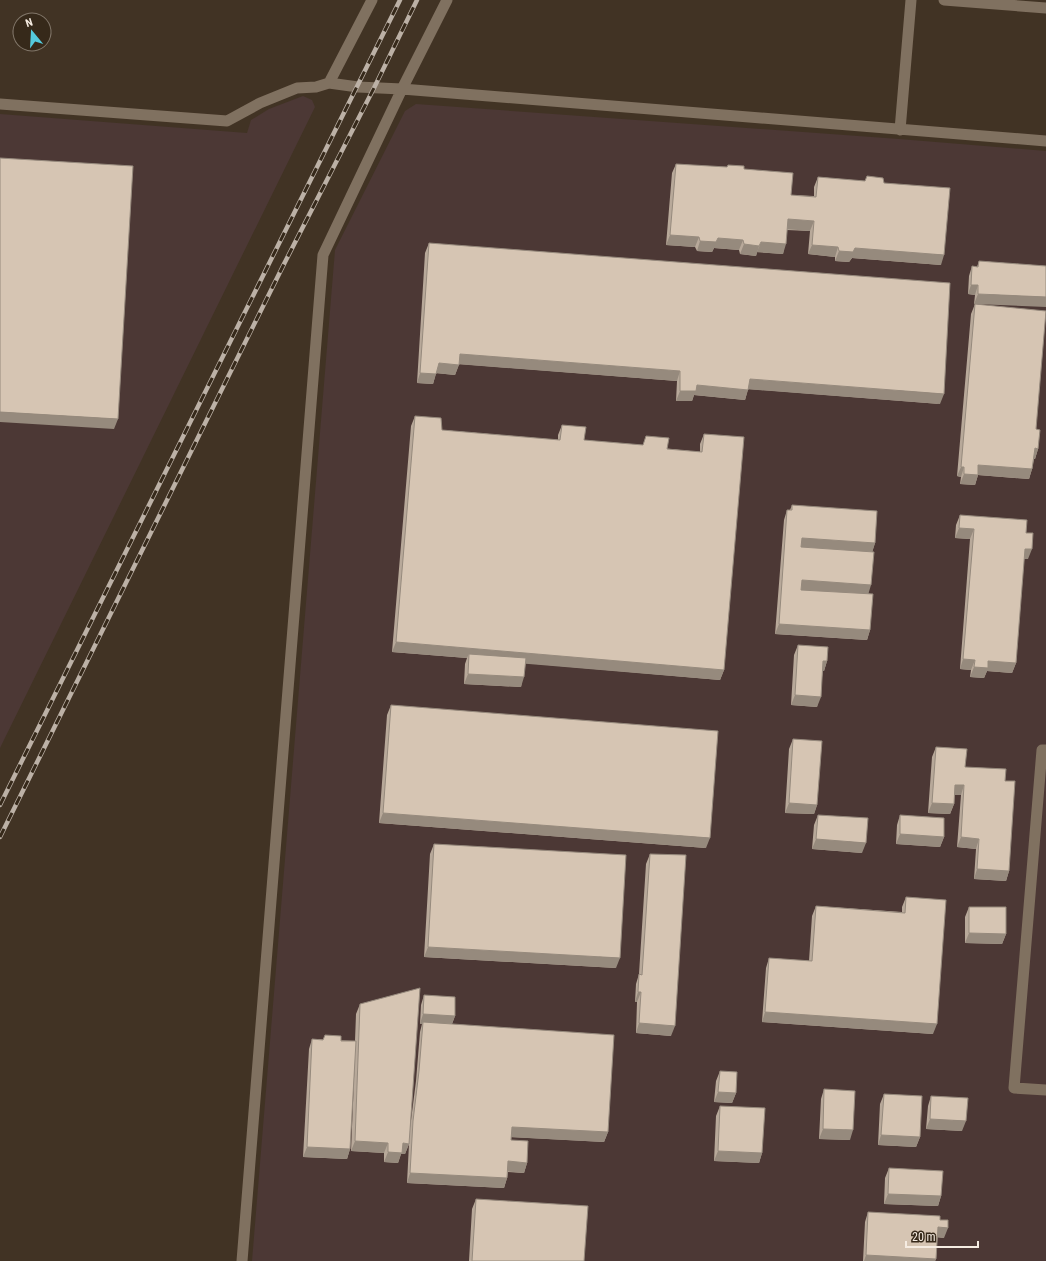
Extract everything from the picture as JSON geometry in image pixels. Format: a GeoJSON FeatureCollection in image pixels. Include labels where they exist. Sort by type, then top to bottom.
{"type":"FeatureCollection","features":[{"type":"Feature","properties":{"kind":"street"},"geometry":{"type":"LineString","coordinates":[[329,83],[372,0]]}},
{"type":"Feature","properties":{"kind":"street"},"geometry":{"type":"LineString","coordinates":[[242,1261],[323,255],[402,89],[448,0]]}},
{"type":"Feature","properties":{"kind":"street"},"geometry":{"type":"LineString","coordinates":[[900,130],[911,0]]}},
{"type":"Feature","properties":{"kind":"street"},"geometry":{"type":"LineString","coordinates":[[944,0],[1042,5]]}},
{"type":"Feature","properties":{"kind":"street"},"geometry":{"type":"LineString","coordinates":[[0,104],[227,121],[260,103],[291,90],[297,88],[316,87],[329,83],[358,87],[402,89],[1046,141]]}},
{"type":"Feature","properties":{"kind":"street"},"geometry":{"type":"LineString","coordinates":[[1046,750],[1042,750],[1014,1088],[1046,1090]]}},
{"type":"Feature","properties":{"kind":"shaded area"},"geometry":{"type":"Polygon","coordinates":[[[303,96],[312,100],[315,107],[0,748],[0,114],[247,133],[251,120],[269,109],[303,96]]]}},
{"type":"Feature","properties":{"kind":"shaded area"},"geometry":{"type":"Polygon","coordinates":[[[416,104],[1046,151],[1046,1261],[252,1261],[335,250],[405,111],[416,104]]]}},
{"type":"Feature","properties":{"kind":"building"},"geometry":{"type":"Polygon","coordinates":[[[0,158],[133,166],[118,419],[0,412],[0,158]]]}},
{"type":"Feature","properties":{"kind":"building"},"geometry":{"type":"Polygon","coordinates":[[[676,164],[727,167],[728,165],[744,166],[744,169],[793,173],[791,195],[816,197],[818,177],[865,181],[867,176],[883,178],[884,183],[950,188],[944,255],[855,248],[853,252],[839,251],[838,247],[812,245],[814,221],[788,219],[786,244],[761,242],[759,246],[744,244],[743,240],[718,238],[716,242],[700,241],[699,237],[670,235],[676,164]]]}},
{"type":"Feature","properties":{"kind":"building"},"geometry":{"type":"Polygon","coordinates":[[[429,243],[950,283],[944,394],[750,379],[748,390],[697,385],[696,391],[680,391],[680,371],[460,354],[459,365],[439,363],[436,374],[420,373],[429,243]]]}},
{"type":"Feature","properties":{"kind":"building"},"geometry":{"type":"Polygon","coordinates":[[[979,261],[1046,266],[1046,297],[978,294],[978,285],[971,285],[972,266],[978,267],[979,261]]]}},
{"type":"Feature","properties":{"kind":"building"},"geometry":{"type":"Polygon","coordinates":[[[975,304],[1046,311],[1036,429],[1040,430],[1038,449],[1035,448],[1032,469],[978,465],[978,475],[964,474],[964,467],[961,467],[975,304]]]}},
{"type":"Feature","properties":{"kind":"building"},"geometry":{"type":"Polygon","coordinates":[[[415,416],[441,418],[442,430],[560,440],[562,425],[586,427],[584,440],[643,445],[646,436],[669,438],[667,449],[702,452],[704,434],[744,437],[724,670],[396,642],[415,416]]]}},
{"type":"Feature","properties":{"kind":"building"},"geometry":{"type":"Polygon","coordinates":[[[792,505],[877,511],[875,543],[802,538],[801,547],[874,552],[871,585],[802,580],[801,590],[873,594],[870,630],[779,624],[787,510],[792,510],[792,505]]]}},
{"type":"Feature","properties":{"kind":"building"},"geometry":{"type":"Polygon","coordinates":[[[960,515],[1027,520],[1026,533],[1033,533],[1032,549],[1025,549],[1016,663],[988,661],[988,668],[974,667],[975,660],[963,659],[974,529],[959,528],[960,515]]]}},
{"type":"Feature","properties":{"kind":"building"},"geometry":{"type":"Polygon","coordinates":[[[798,645],[828,647],[827,661],[823,661],[821,697],[795,695],[798,645]]]}},
{"type":"Feature","properties":{"kind":"building"},"geometry":{"type":"Polygon","coordinates":[[[469,654],[526,658],[524,677],[468,674],[469,654]]]}},
{"type":"Feature","properties":{"kind":"building"},"geometry":{"type":"Polygon","coordinates":[[[391,705],[718,731],[710,838],[383,813],[391,705]]]}},
{"type":"Feature","properties":{"kind":"building"},"geometry":{"type":"Polygon","coordinates":[[[793,739],[822,741],[817,805],[789,803],[793,739]]]}},
{"type":"Feature","properties":{"kind":"building"},"geometry":{"type":"Polygon","coordinates":[[[936,747],[967,749],[965,767],[1006,769],[1005,781],[1015,781],[1009,871],[977,869],[979,839],[961,837],[964,785],[955,785],[954,804],[932,803],[936,747]]]}},
{"type":"Feature","properties":{"kind":"building"},"geometry":{"type":"Polygon","coordinates":[[[818,815],[868,818],[866,843],[816,839],[818,815]]]}},
{"type":"Feature","properties":{"kind":"building"},"geometry":{"type":"Polygon","coordinates":[[[900,815],[944,818],[944,837],[900,834],[900,815]]]}},
{"type":"Feature","properties":{"kind":"building"},"geometry":{"type":"Polygon","coordinates":[[[434,844],[626,855],[620,958],[428,947],[434,844]]]}},
{"type":"Feature","properties":{"kind":"building"},"geometry":{"type":"Polygon","coordinates":[[[650,854],[686,855],[675,1026],[639,1023],[641,992],[638,992],[639,974],[642,975],[650,854]]]}},
{"type":"Feature","properties":{"kind":"building"},"geometry":{"type":"Polygon","coordinates":[[[906,897],[946,900],[937,1024],[765,1012],[769,958],[812,961],[816,906],[905,913],[906,897]]]}},
{"type":"Feature","properties":{"kind":"building"},"geometry":{"type":"Polygon","coordinates":[[[969,907],[1006,907],[1006,934],[969,933],[969,907]]]}},
{"type":"Feature","properties":{"kind":"building"},"geometry":{"type":"Polygon","coordinates":[[[420,988],[409,1144],[403,1143],[402,1153],[388,1152],[388,1143],[355,1141],[360,1004],[420,988]]]}},
{"type":"Feature","properties":{"kind":"building"},"geometry":{"type":"Polygon","coordinates":[[[424,995],[455,997],[455,1016],[423,1014],[424,995]]]}},
{"type":"Feature","properties":{"kind":"building"},"geometry":{"type":"Polygon","coordinates":[[[423,1022],[614,1035],[608,1132],[512,1127],[511,1140],[528,1141],[527,1163],[508,1161],[507,1178],[410,1173],[413,1121],[423,1022]]]}},
{"type":"Feature","properties":{"kind":"building"},"geometry":{"type":"Polygon","coordinates":[[[325,1035],[341,1036],[341,1041],[356,1041],[350,1149],[307,1147],[312,1039],[323,1040],[325,1035]]]}},
{"type":"Feature","properties":{"kind":"building"},"geometry":{"type":"Polygon","coordinates":[[[720,1071],[737,1072],[736,1093],[718,1092],[720,1071]]]}},
{"type":"Feature","properties":{"kind":"building"},"geometry":{"type":"Polygon","coordinates":[[[824,1089],[855,1091],[853,1130],[823,1129],[824,1089]]]}},
{"type":"Feature","properties":{"kind":"building"},"geometry":{"type":"Polygon","coordinates":[[[884,1094],[922,1096],[920,1137],[881,1135],[884,1094]]]}},
{"type":"Feature","properties":{"kind":"building"},"geometry":{"type":"Polygon","coordinates":[[[931,1096],[968,1098],[966,1121],[930,1119],[931,1096]]]}},
{"type":"Feature","properties":{"kind":"building"},"geometry":{"type":"Polygon","coordinates":[[[720,1106],[765,1108],[762,1153],[718,1151],[720,1106]]]}},
{"type":"Feature","properties":{"kind":"building"},"geometry":{"type":"Polygon","coordinates":[[[889,1168],[943,1171],[941,1196],[888,1194],[889,1168]]]}},
{"type":"Feature","properties":{"kind":"building"},"geometry":{"type":"Polygon","coordinates":[[[476,1199],[588,1206],[584,1261],[472,1261],[476,1199]]]}},
{"type":"Feature","properties":{"kind":"building"},"geometry":{"type":"Polygon","coordinates":[[[868,1212],[940,1216],[940,1220],[948,1220],[948,1228],[938,1227],[936,1259],[866,1255],[868,1212]]]}},
{"type":"Feature","properties":{"kind":"railway"},"geometry":{"type":"LineString","coordinates":[[0,805],[400,0]]}},
{"type":"Feature","properties":{"kind":"railway"},"geometry":{"type":"LineString","coordinates":[[0,837],[284,264],[417,0]]}}]}
